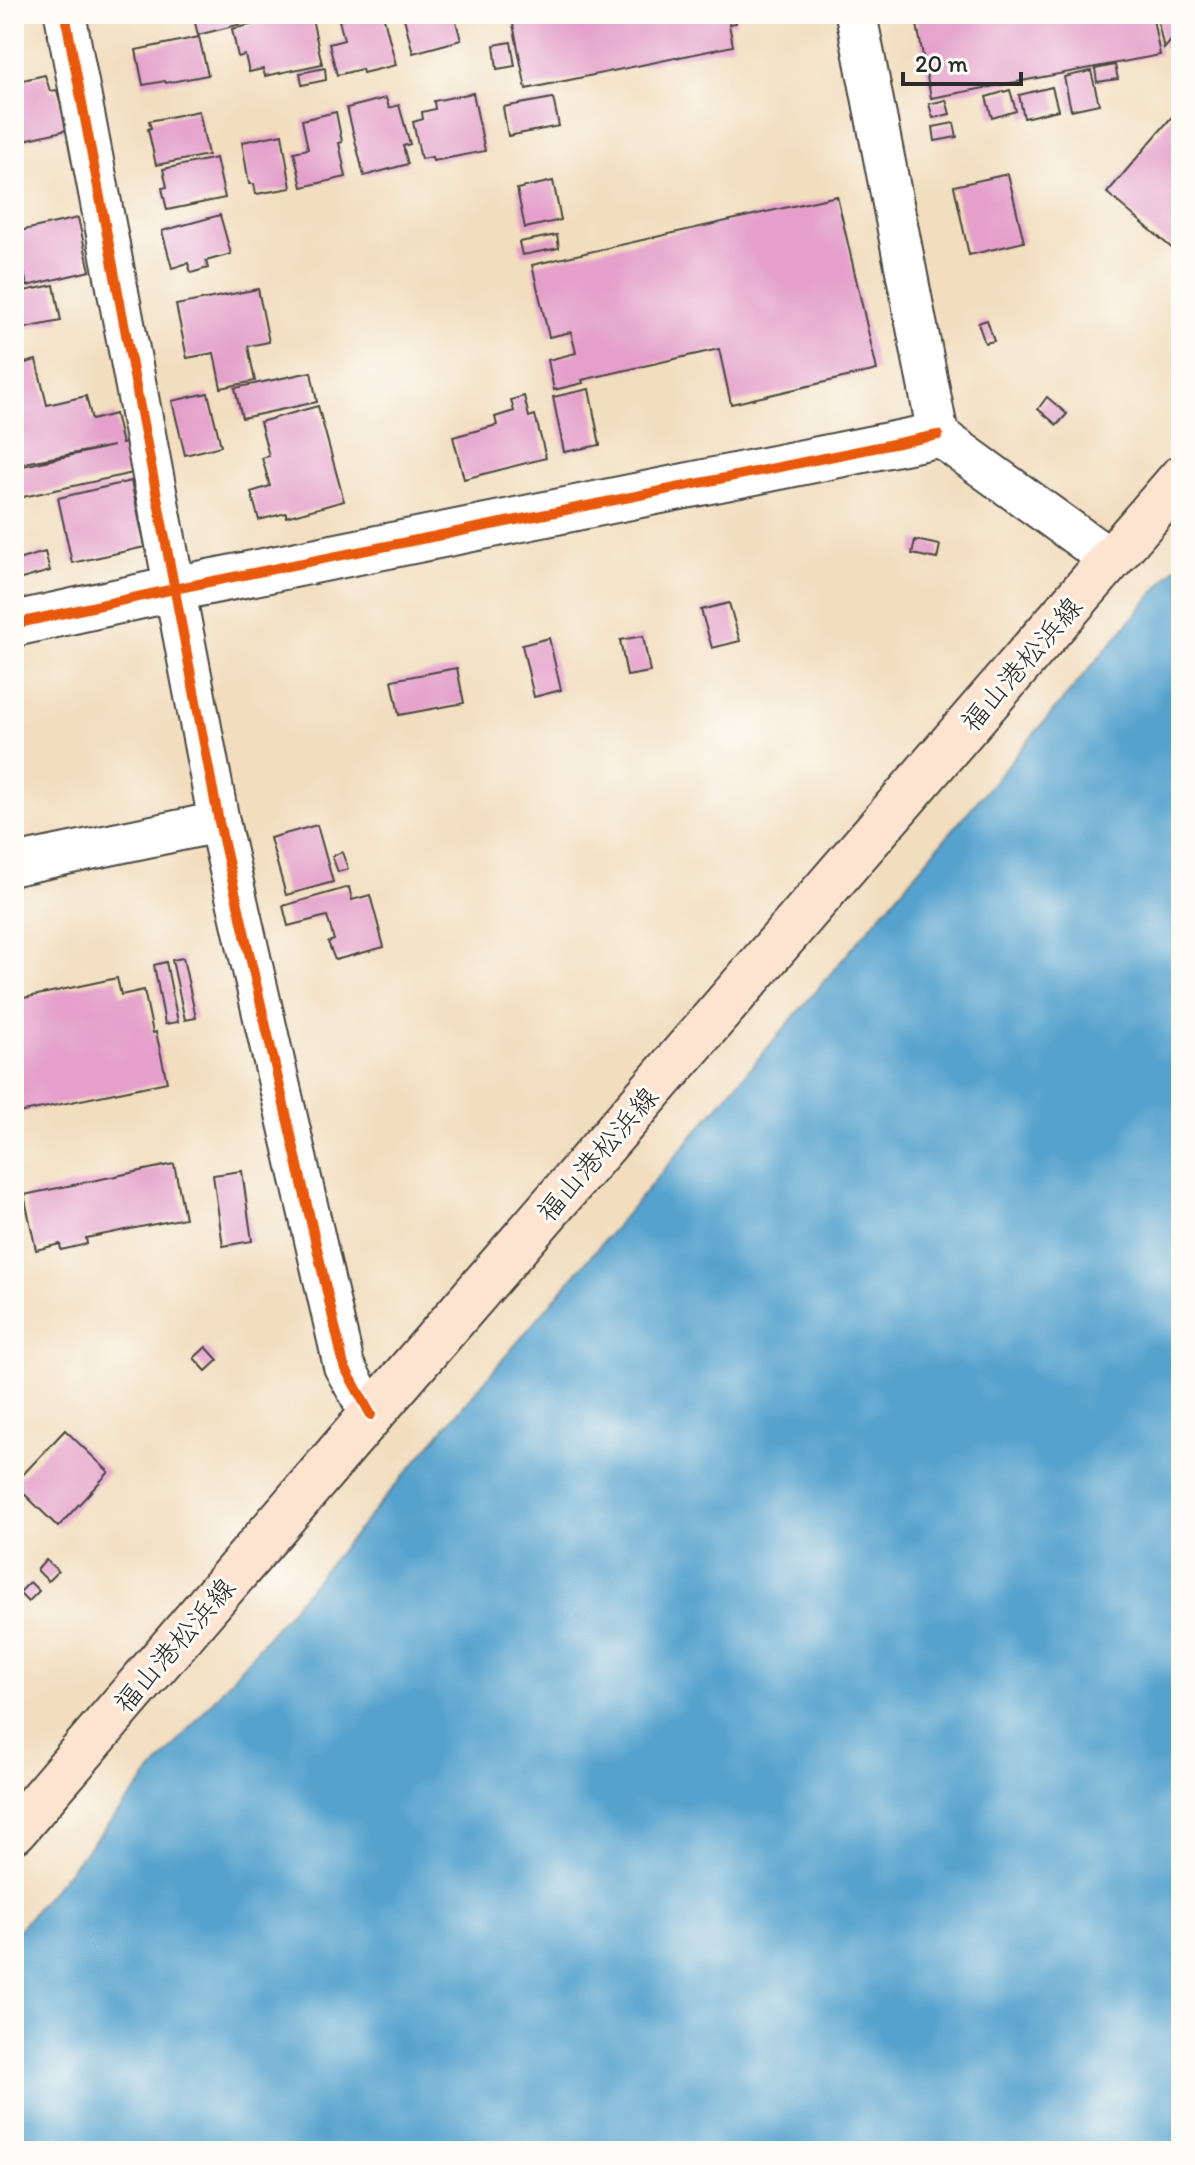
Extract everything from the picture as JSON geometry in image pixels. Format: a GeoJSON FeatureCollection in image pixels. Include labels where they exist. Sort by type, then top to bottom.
{"type":"FeatureCollection","features":[{"type":"Feature","properties":{"kind":"main road","name":"福山港松浜線"},"geometry":{"type":"LineString","coordinates":[[14,1831],[1181,478]]}},
{"type":"Feature","properties":{"kind":"street"},"geometry":{"type":"LineString","coordinates":[[65,14],[219,822],[344,1366],[371,1415]]}},
{"type":"Feature","properties":{"kind":"street"},"geometry":{"type":"LineString","coordinates":[[856,14],[938,435],[1111,560]]}},
{"type":"Feature","properties":{"kind":"street"},"geometry":{"type":"LineString","coordinates":[[14,624],[938,435]]}},
{"type":"Feature","properties":{"kind":"street"},"geometry":{"type":"LineString","coordinates":[[14,865],[219,822]]}},
{"type":"Feature","properties":{"kind":"water"},"geometry":{"type":"Polygon","coordinates":[[[1181,561],[1181,2151],[14,2151],[14,1935],[1181,561]]]}},
{"type":"Feature","properties":{"kind":"building"},"geometry":{"type":"Polygon","coordinates":[[[209,14],[239,14],[241,24],[198,35],[194,19],[209,14]]]}},
{"type":"Feature","properties":{"kind":"building"},"geometry":{"type":"Polygon","coordinates":[[[245,14],[281,14],[281,15],[247,23],[245,14]]]}},
{"type":"Feature","properties":{"kind":"building"},"geometry":{"type":"Polygon","coordinates":[[[311,14],[322,64],[265,76],[263,69],[249,72],[245,55],[238,57],[232,29],[311,14]]]}},
{"type":"Feature","properties":{"kind":"building"},"geometry":{"type":"Polygon","coordinates":[[[361,14],[383,14],[396,65],[337,75],[329,44],[344,40],[339,20],[361,14]]]}},
{"type":"Feature","properties":{"kind":"building"},"geometry":{"type":"Polygon","coordinates":[[[403,14],[454,14],[461,40],[413,53],[403,14]]]}},
{"type":"Feature","properties":{"kind":"building"},"geometry":{"type":"Polygon","coordinates":[[[511,14],[735,14],[736,23],[729,24],[733,46],[526,89],[511,14]]]}},
{"type":"Feature","properties":{"kind":"building"},"geometry":{"type":"Polygon","coordinates":[[[915,14],[1152,14],[1160,55],[931,98],[915,14]]]}},
{"type":"Feature","properties":{"kind":"building"},"geometry":{"type":"Polygon","coordinates":[[[1156,14],[1181,14],[1181,29],[1164,49],[1156,14]]]}},
{"type":"Feature","properties":{"kind":"building"},"geometry":{"type":"Polygon","coordinates":[[[199,37],[208,75],[143,85],[136,50],[199,37]]]}},
{"type":"Feature","properties":{"kind":"building"},"geometry":{"type":"Polygon","coordinates":[[[511,42],[515,66],[497,69],[494,45],[511,42]]]}},
{"type":"Feature","properties":{"kind":"building"},"geometry":{"type":"Polygon","coordinates":[[[1115,65],[1118,79],[1097,82],[1095,69],[1115,65]]]}},
{"type":"Feature","properties":{"kind":"building"},"geometry":{"type":"Polygon","coordinates":[[[325,68],[326,80],[302,85],[300,73],[325,68]]]}},
{"type":"Feature","properties":{"kind":"building"},"geometry":{"type":"Polygon","coordinates":[[[1091,71],[1099,104],[1071,110],[1064,77],[1091,71]]]}},
{"type":"Feature","properties":{"kind":"building"},"geometry":{"type":"Polygon","coordinates":[[[45,75],[50,91],[57,90],[67,130],[16,142],[14,82],[45,75]]]}},
{"type":"Feature","properties":{"kind":"building"},"geometry":{"type":"Polygon","coordinates":[[[1052,87],[1058,110],[1024,118],[1019,95],[1052,87]]]}},
{"type":"Feature","properties":{"kind":"building"},"geometry":{"type":"Polygon","coordinates":[[[1010,90],[1016,111],[992,118],[986,97],[1010,90]]]}},
{"type":"Feature","properties":{"kind":"building"},"geometry":{"type":"Polygon","coordinates":[[[473,93],[485,151],[433,161],[432,157],[421,159],[413,122],[423,119],[422,112],[435,109],[434,101],[473,93]]]}},
{"type":"Feature","properties":{"kind":"building"},"geometry":{"type":"Polygon","coordinates":[[[386,98],[389,108],[399,105],[410,144],[403,146],[408,164],[364,176],[347,108],[386,98]]]}},
{"type":"Feature","properties":{"kind":"building"},"geometry":{"type":"Polygon","coordinates":[[[553,98],[559,126],[508,136],[503,107],[553,98]]]}},
{"type":"Feature","properties":{"kind":"building"},"geometry":{"type":"Polygon","coordinates":[[[946,100],[950,114],[933,118],[929,104],[946,100]]]}},
{"type":"Feature","properties":{"kind":"building"},"geometry":{"type":"Polygon","coordinates":[[[1181,106],[1181,256],[1107,193],[1181,106]]]}},
{"type":"Feature","properties":{"kind":"building"},"geometry":{"type":"Polygon","coordinates":[[[199,111],[208,155],[156,165],[149,121],[199,111]]]}},
{"type":"Feature","properties":{"kind":"building"},"geometry":{"type":"Polygon","coordinates":[[[336,112],[346,177],[302,187],[294,152],[308,149],[302,120],[336,112]]]}},
{"type":"Feature","properties":{"kind":"building"},"geometry":{"type":"Polygon","coordinates":[[[954,123],[957,137],[935,141],[933,127],[954,123]]]}},
{"type":"Feature","properties":{"kind":"building"},"geometry":{"type":"Polygon","coordinates":[[[282,134],[291,188],[256,194],[254,184],[249,184],[242,142],[282,134]]]}},
{"type":"Feature","properties":{"kind":"building"},"geometry":{"type":"Polygon","coordinates":[[[216,158],[225,198],[167,210],[162,188],[167,187],[163,169],[216,158]]]}},
{"type":"Feature","properties":{"kind":"building"},"geometry":{"type":"Polygon","coordinates":[[[1008,174],[1024,242],[969,255],[954,186],[1008,174]]]}},
{"type":"Feature","properties":{"kind":"building"},"geometry":{"type":"Polygon","coordinates":[[[553,181],[561,220],[525,228],[517,189],[553,181]]]}},
{"type":"Feature","properties":{"kind":"building"},"geometry":{"type":"Polygon","coordinates":[[[837,196],[877,370],[731,404],[719,349],[582,380],[583,383],[554,390],[548,360],[576,353],[571,332],[549,337],[532,265],[837,196]]]}},
{"type":"Feature","properties":{"kind":"building"},"geometry":{"type":"Polygon","coordinates":[[[220,215],[231,254],[206,261],[208,268],[191,273],[188,263],[172,268],[162,231],[220,215]]]}},
{"type":"Feature","properties":{"kind":"building"},"geometry":{"type":"Polygon","coordinates":[[[78,218],[90,271],[27,286],[15,232],[78,218]]]}},
{"type":"Feature","properties":{"kind":"building"},"geometry":{"type":"Polygon","coordinates":[[[557,235],[559,248],[522,255],[519,242],[557,235]]]}},
{"type":"Feature","properties":{"kind":"building"},"geometry":{"type":"Polygon","coordinates":[[[54,285],[61,321],[20,329],[14,293],[54,285]]]}},
{"type":"Feature","properties":{"kind":"building"},"geometry":{"type":"Polygon","coordinates":[[[258,289],[269,342],[248,346],[255,381],[221,388],[214,353],[187,358],[176,305],[258,289]]]}},
{"type":"Feature","properties":{"kind":"building"},"geometry":{"type":"Polygon","coordinates":[[[987,320],[994,341],[985,343],[978,323],[987,320]]]}},
{"type":"Feature","properties":{"kind":"building"},"geometry":{"type":"Polygon","coordinates":[[[36,360],[47,405],[86,396],[92,420],[115,414],[133,473],[14,499],[14,468],[113,446],[14,465],[14,366],[36,360]]]}},
{"type":"Feature","properties":{"kind":"building"},"geometry":{"type":"Polygon","coordinates":[[[311,372],[317,402],[242,418],[235,388],[311,372]]]}},
{"type":"Feature","properties":{"kind":"building"},"geometry":{"type":"Polygon","coordinates":[[[589,389],[600,445],[564,452],[553,397],[589,389]]]}},
{"type":"Feature","properties":{"kind":"building"},"geometry":{"type":"Polygon","coordinates":[[[208,393],[221,446],[185,455],[172,401],[208,393]]]}},
{"type":"Feature","properties":{"kind":"building"},"geometry":{"type":"Polygon","coordinates":[[[524,396],[529,417],[535,415],[546,458],[464,479],[453,437],[497,425],[495,417],[514,411],[511,400],[524,396]]]}},
{"type":"Feature","properties":{"kind":"building"},"geometry":{"type":"Polygon","coordinates":[[[1047,397],[1067,414],[1057,425],[1038,409],[1047,397]]]}},
{"type":"Feature","properties":{"kind":"building"},"geometry":{"type":"Polygon","coordinates":[[[318,406],[344,501],[286,517],[286,513],[259,520],[251,492],[270,486],[262,458],[269,456],[260,422],[318,406]]]}},
{"type":"Feature","properties":{"kind":"building"},"geometry":{"type":"Polygon","coordinates":[[[131,481],[145,547],[72,563],[58,498],[131,481]]]}},
{"type":"Feature","properties":{"kind":"building"},"geometry":{"type":"Polygon","coordinates":[[[915,540],[940,545],[937,559],[912,554],[915,540]]]}},
{"type":"Feature","properties":{"kind":"building"},"geometry":{"type":"Polygon","coordinates":[[[45,552],[50,571],[18,580],[14,561],[45,552]]]}},
{"type":"Feature","properties":{"kind":"building"},"geometry":{"type":"Polygon","coordinates":[[[729,603],[740,641],[712,648],[701,610],[729,603]]]}},
{"type":"Feature","properties":{"kind":"building"},"geometry":{"type":"Polygon","coordinates":[[[643,636],[650,672],[627,676],[620,640],[643,636]]]}},
{"type":"Feature","properties":{"kind":"building"},"geometry":{"type":"Polygon","coordinates":[[[549,638],[561,690],[534,697],[522,645],[549,638]]]}},
{"type":"Feature","properties":{"kind":"building"},"geometry":{"type":"Polygon","coordinates":[[[457,668],[464,703],[399,715],[392,680],[457,668]]]}},
{"type":"Feature","properties":{"kind":"building"},"geometry":{"type":"Polygon","coordinates":[[[317,825],[333,882],[286,895],[270,838],[317,825]]]}},
{"type":"Feature","properties":{"kind":"building"},"geometry":{"type":"Polygon","coordinates":[[[342,852],[348,869],[338,872],[332,856],[342,852]]]}},
{"type":"Feature","properties":{"kind":"building"},"geometry":{"type":"Polygon","coordinates":[[[349,887],[352,900],[370,895],[384,947],[335,960],[328,942],[334,940],[327,916],[288,926],[283,906],[349,887]]]}},
{"type":"Feature","properties":{"kind":"building"},"geometry":{"type":"Polygon","coordinates":[[[183,958],[196,1018],[185,1020],[172,960],[183,958]]]}},
{"type":"Feature","properties":{"kind":"building"},"geometry":{"type":"Polygon","coordinates":[[[166,962],[178,1022],[165,1024],[154,965],[166,962]]]}},
{"type":"Feature","properties":{"kind":"building"},"geometry":{"type":"Polygon","coordinates":[[[117,978],[121,995],[144,990],[167,1082],[14,1114],[14,1000],[117,978]]]}},
{"type":"Feature","properties":{"kind":"building"},"geometry":{"type":"Polygon","coordinates":[[[174,1164],[185,1218],[86,1238],[87,1244],[61,1250],[60,1244],[36,1250],[24,1195],[174,1164]]]}},
{"type":"Feature","properties":{"kind":"building"},"geometry":{"type":"Polygon","coordinates":[[[242,1171],[252,1241],[223,1246],[213,1175],[242,1171]]]}},
{"type":"Feature","properties":{"kind":"building"},"geometry":{"type":"Polygon","coordinates":[[[206,1347],[218,1360],[206,1371],[194,1358],[206,1347]]]}},
{"type":"Feature","properties":{"kind":"building"},"geometry":{"type":"Polygon","coordinates":[[[65,1430],[109,1472],[58,1527],[14,1484],[65,1430]]]}},
{"type":"Feature","properties":{"kind":"building"},"geometry":{"type":"Polygon","coordinates":[[[46,1560],[58,1571],[48,1581],[37,1570],[46,1560]]]}},
{"type":"Feature","properties":{"kind":"building"},"geometry":{"type":"Polygon","coordinates":[[[30,1582],[39,1591],[28,1602],[19,1593],[30,1582]]]}},
{"type":"Feature","properties":{"kind":"cycle path"},"geometry":{"type":"LineString","coordinates":[[65,14],[219,822],[344,1366],[371,1415]]}},
{"type":"Feature","properties":{"kind":"cycle path"},"geometry":{"type":"LineString","coordinates":[[14,624],[938,435]]}}]}
